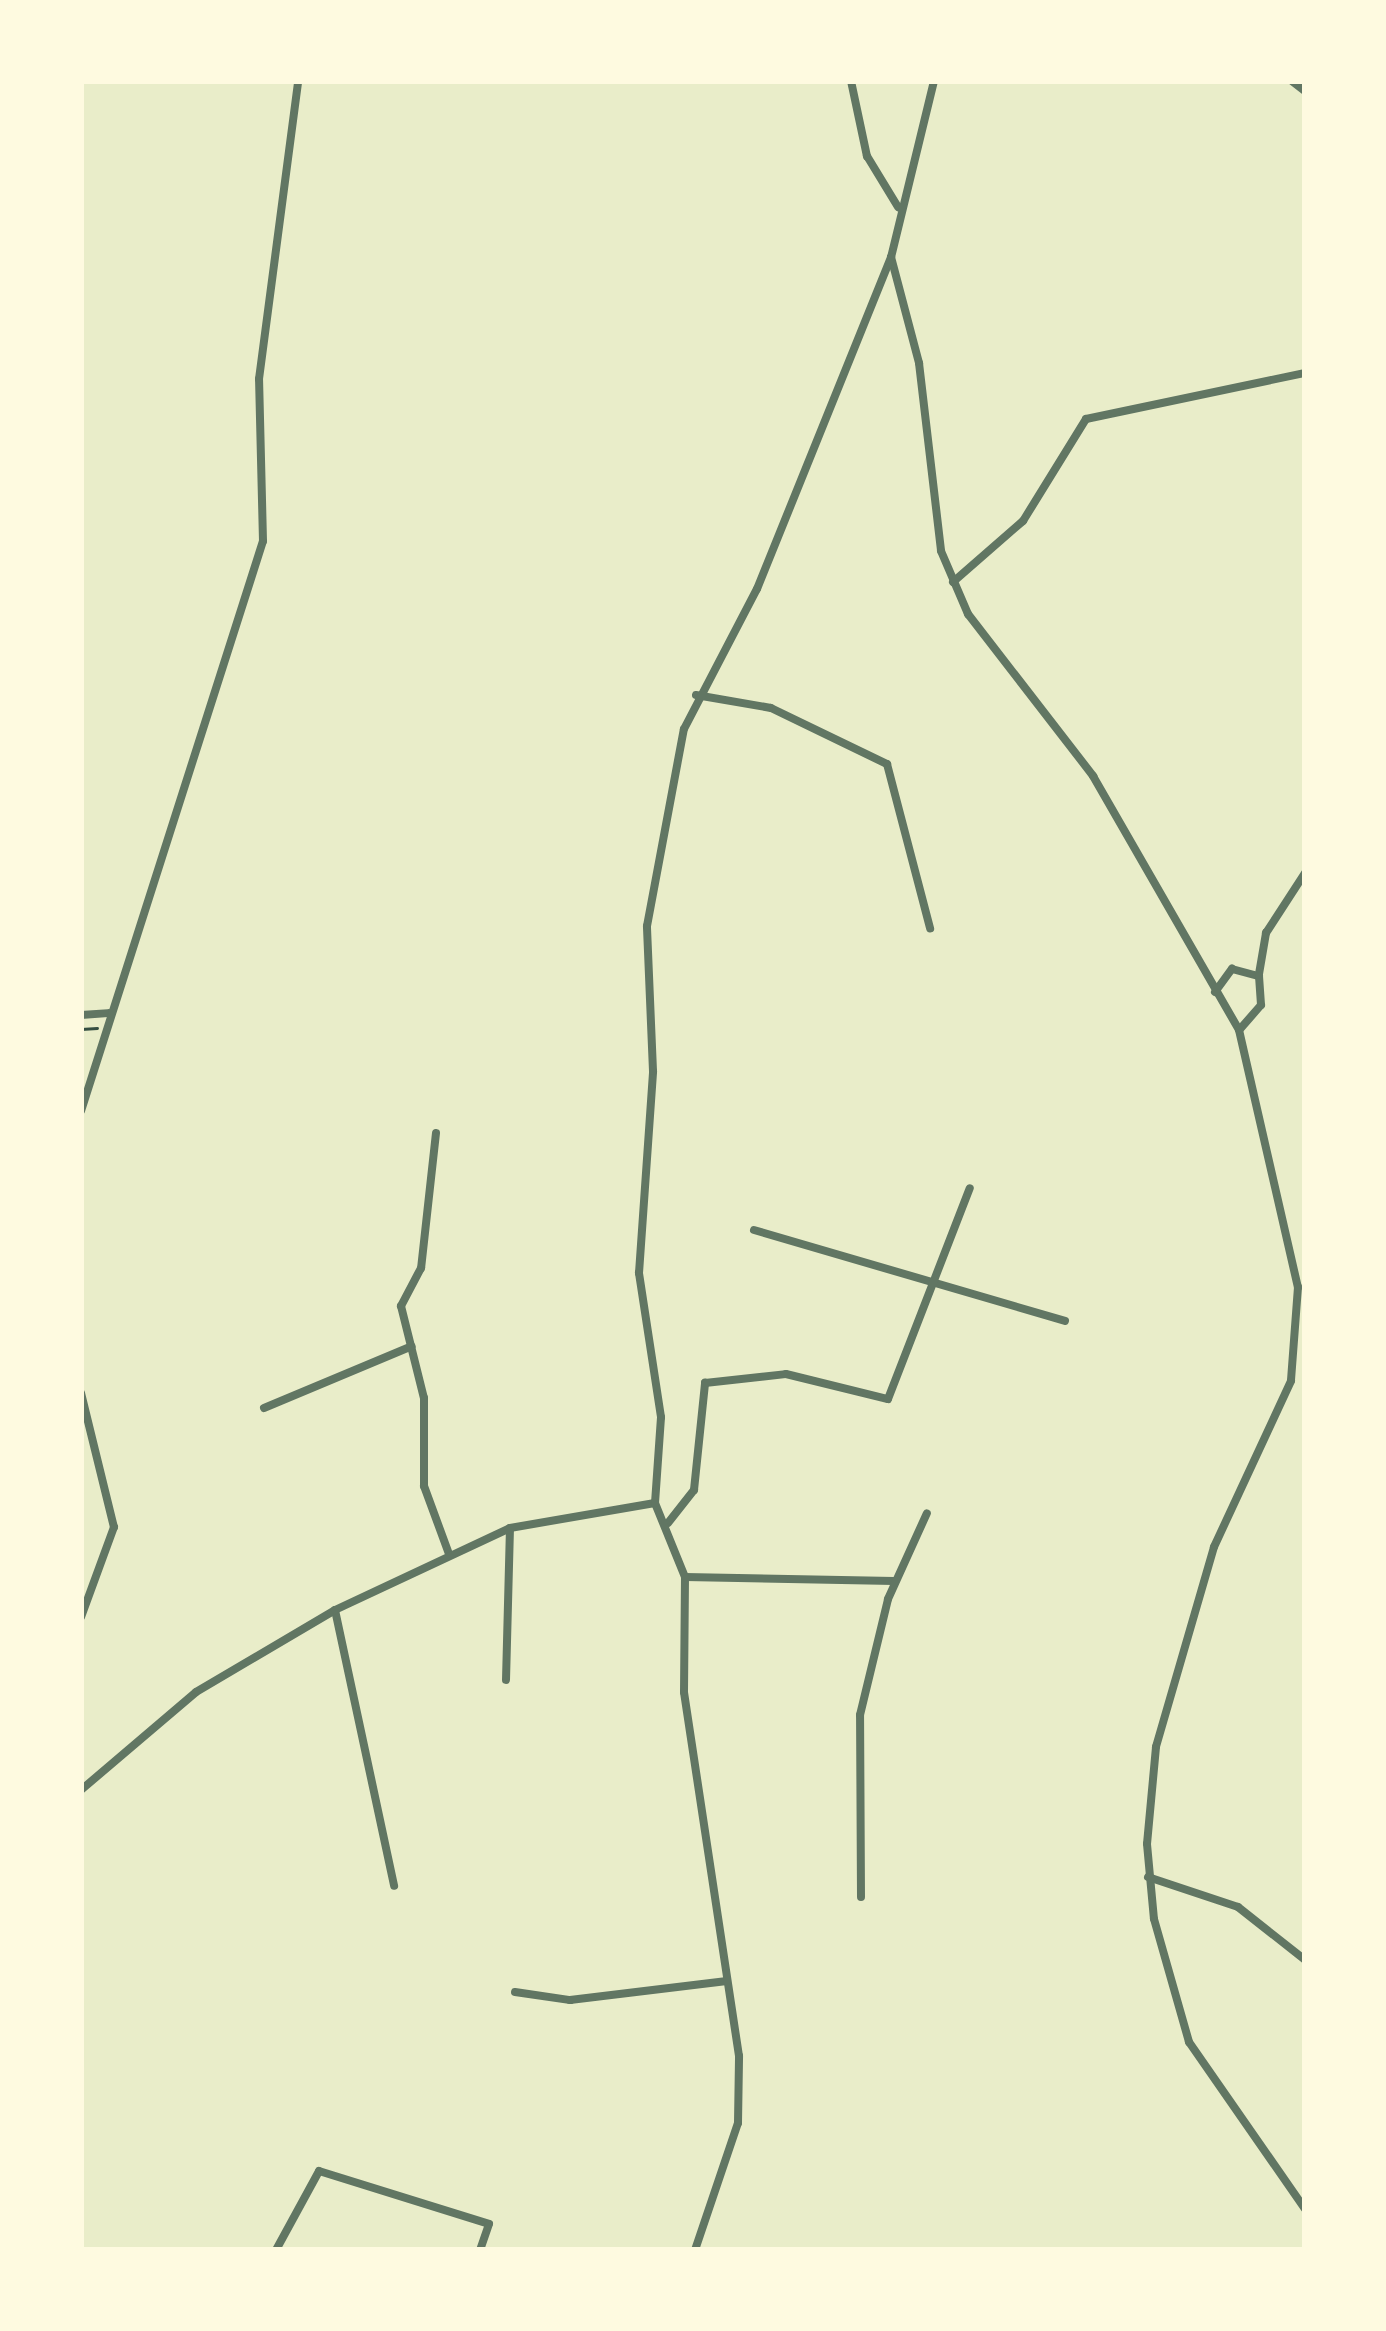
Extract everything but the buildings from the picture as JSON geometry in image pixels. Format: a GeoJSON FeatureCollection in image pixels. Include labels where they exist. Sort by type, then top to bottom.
{"type":"FeatureCollection","features":[{"type":"Feature","properties":{"kind":"street"},"geometry":{"type":"LineString","coordinates":[[81,1111],[103,1027],[263,541],[259,379],[298,81]]}},
{"type":"Feature","properties":{"kind":"street"},"geometry":{"type":"LineString","coordinates":[[851,81],[867,156],[898,208]]}},
{"type":"Feature","properties":{"kind":"street"},"geometry":{"type":"LineString","coordinates":[[695,2250],[737,2122],[728,1981],[684,1692],[685,1577],[668,1523],[655,1504],[661,1417],[639,1273],[653,1071],[647,926],[696,694],[757,589],[890,257],[898,208],[934,81]]}},
{"type":"Feature","properties":{"kind":"street"},"geometry":{"type":"LineString","coordinates":[[1292,81],[1305,91]]}},
{"type":"Feature","properties":{"kind":"street"},"geometry":{"type":"LineString","coordinates":[[890,257],[953,582],[1093,776],[1239,1030],[1290,1240],[1297,1349],[1214,1547],[1156,1747],[1148,1877],[1189,2042],[1305,2209]]}},
{"type":"Feature","properties":{"kind":"street"},"geometry":{"type":"LineString","coordinates":[[953,582],[1023,521],[1086,419],[1305,373]]}},
{"type":"Feature","properties":{"kind":"street"},"geometry":{"type":"LineString","coordinates":[[696,694],[771,708],[887,764],[930,928]]}},
{"type":"Feature","properties":{"kind":"street"},"geometry":{"type":"LineString","coordinates":[[1239,1030],[1261,1005],[1259,976],[1266,933],[1305,873]]}},
{"type":"Feature","properties":{"kind":"street"},"geometry":{"type":"LineString","coordinates":[[1214,993],[1228,970],[1259,976]]}},
{"type":"Feature","properties":{"kind":"street"},"geometry":{"type":"LineString","coordinates":[[81,1015],[108,1013]]}},
{"type":"Feature","properties":{"kind":"street"},"geometry":{"type":"LineString","coordinates":[[436,1133],[421,1268],[401,1306],[412,1346],[424,1486],[448,1554]]}},
{"type":"Feature","properties":{"kind":"street"},"geometry":{"type":"LineString","coordinates":[[668,1523],[694,1490],[705,1383],[786,1374],[889,1399],[970,1187]]}},
{"type":"Feature","properties":{"kind":"street"},"geometry":{"type":"LineString","coordinates":[[754,1230],[934,1290],[1065,1321]]}},
{"type":"Feature","properties":{"kind":"street"},"geometry":{"type":"LineString","coordinates":[[264,1408],[412,1346]]}},
{"type":"Feature","properties":{"kind":"street"},"geometry":{"type":"LineString","coordinates":[[81,1393],[114,1527],[81,1617]]}},
{"type":"Feature","properties":{"kind":"street"},"geometry":{"type":"LineString","coordinates":[[81,1790],[196,1691],[334,1610],[510,1528],[655,1504]]}},
{"type":"Feature","properties":{"kind":"street"},"geometry":{"type":"LineString","coordinates":[[861,1897],[860,1715],[894,1581],[927,1513]]}},
{"type":"Feature","properties":{"kind":"street"},"geometry":{"type":"LineString","coordinates":[[506,1680],[510,1528]]}},
{"type":"Feature","properties":{"kind":"street"},"geometry":{"type":"LineString","coordinates":[[685,1577],[894,1581]]}},
{"type":"Feature","properties":{"kind":"street"},"geometry":{"type":"LineString","coordinates":[[334,1610],[394,1886]]}},
{"type":"Feature","properties":{"kind":"street"},"geometry":{"type":"LineString","coordinates":[[1148,1877],[1238,1907],[1305,1960]]}},
{"type":"Feature","properties":{"kind":"street"},"geometry":{"type":"LineString","coordinates":[[515,1992],[570,2000],[728,1981]]}},
{"type":"Feature","properties":{"kind":"street"},"geometry":{"type":"LineString","coordinates":[[276,2250],[319,2171],[489,2224],[480,2250]]}},
{"type":"Feature","properties":{"kind":"path"},"geometry":{"type":"LineString","coordinates":[[81,89],[82,81]]}},
{"type":"Feature","properties":{"kind":"path"},"geometry":{"type":"LineString","coordinates":[[81,1029],[103,1027]]}}]}
